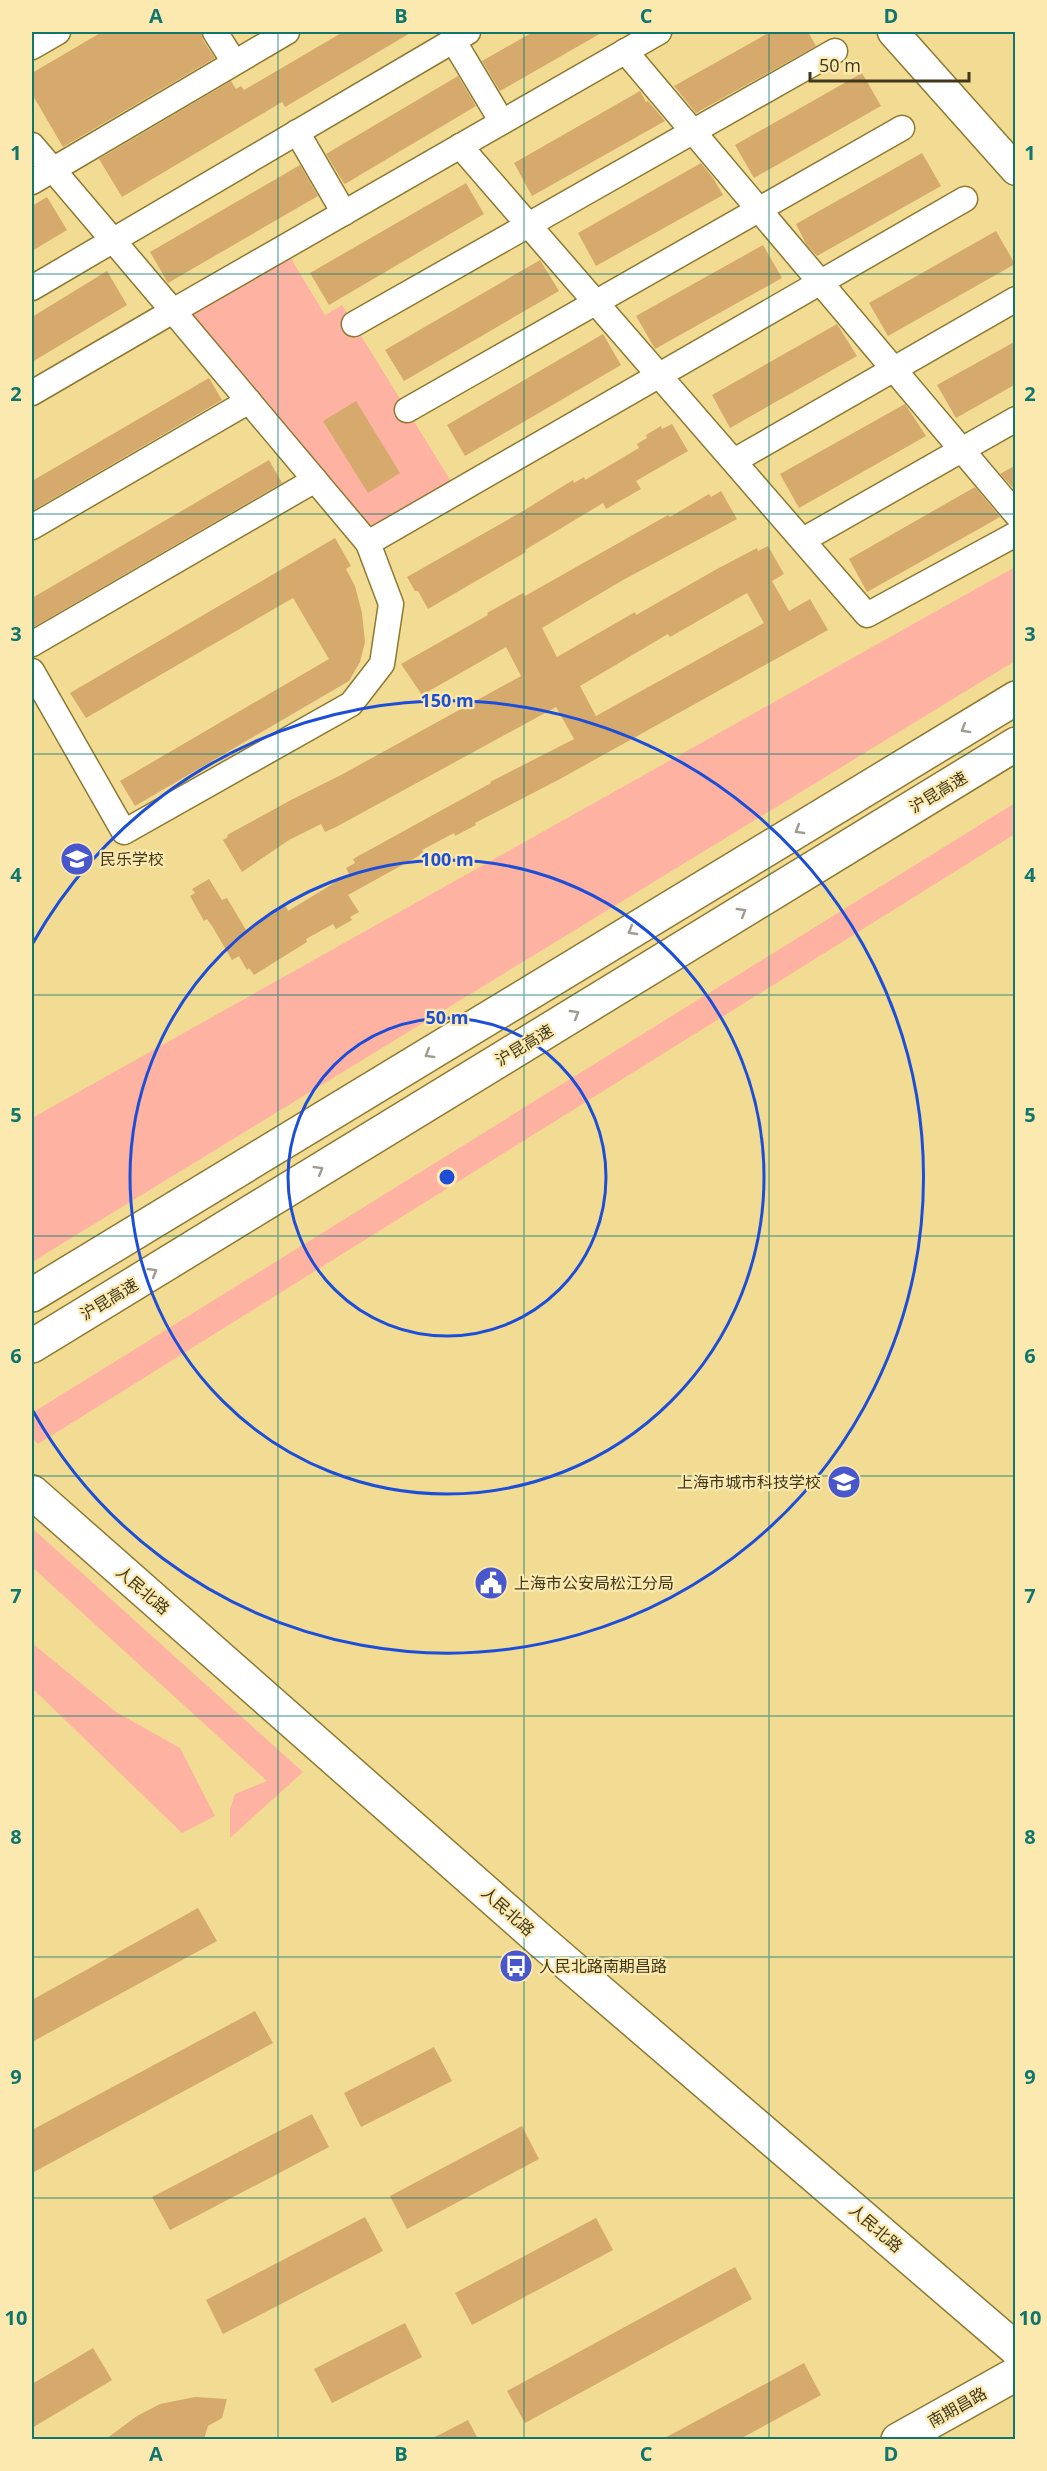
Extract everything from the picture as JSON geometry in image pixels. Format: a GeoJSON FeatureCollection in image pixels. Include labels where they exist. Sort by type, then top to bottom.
{"type":"FeatureCollection","features":[{"type":"Feature","properties":{"kind":"main road"},"geometry":{"type":"LineString","coordinates":[[32,1295],[1016,698]]}},
{"type":"Feature","properties":{"kind":"main road","name":"沪昆高速"},"geometry":{"type":"LineString","coordinates":[[32,1346],[1016,744]]}},
{"type":"Feature","properties":{"kind":"main road","name":"人民北路"},"geometry":{"type":"LineString","coordinates":[[32,1492],[540,1940],[1016,2349]]}},
{"type":"Feature","properties":{"kind":"main road","name":"南期昌路"},"geometry":{"type":"LineString","coordinates":[[898,2439],[1016,2374]]}},
{"type":"Feature","properties":{"kind":"street"},"geometry":{"type":"LineString","coordinates":[[32,47],[58,32]]}},
{"type":"Feature","properties":{"kind":"street"},"geometry":{"type":"LineString","coordinates":[[215,32],[234,62]]}},
{"type":"Feature","properties":{"kind":"street"},"geometry":{"type":"LineString","coordinates":[[32,182],[287,32]]}},
{"type":"Feature","properties":{"kind":"street"},"geometry":{"type":"LineString","coordinates":[[32,393],[659,32]]}},
{"type":"Feature","properties":{"kind":"street"},"geometry":{"type":"LineString","coordinates":[[893,32],[1016,170]]}},
{"type":"Feature","properties":{"kind":"street"},"geometry":{"type":"LineString","coordinates":[[32,288],[297,132],[448,38],[502,122]]}},
{"type":"Feature","properties":{"kind":"street"},"geometry":{"type":"LineString","coordinates":[[626,51],[1016,514]]}},
{"type":"Feature","properties":{"kind":"street"},"geometry":{"type":"LineString","coordinates":[[354,324],[835,51]]}},
{"type":"Feature","properties":{"kind":"street"},"geometry":{"type":"LineString","coordinates":[[407,410],[902,128]]}},
{"type":"Feature","properties":{"kind":"street"},"geometry":{"type":"LineString","coordinates":[[297,132],[344,213]]}},
{"type":"Feature","properties":{"kind":"street"},"geometry":{"type":"LineString","coordinates":[[32,145],[368,543],[391,604],[382,664],[351,704],[124,832],[32,671]]}},
{"type":"Feature","properties":{"kind":"street"},"geometry":{"type":"LineString","coordinates":[[459,146],[867,615],[1016,534]]}},
{"type":"Feature","properties":{"kind":"street"},"geometry":{"type":"LineString","coordinates":[[368,543],[965,200]]}},
{"type":"Feature","properties":{"kind":"street"},"geometry":{"type":"LineString","coordinates":[[734,461],[1016,299]]}},
{"type":"Feature","properties":{"kind":"street"},"geometry":{"type":"LineString","coordinates":[[32,527],[249,401]]}},
{"type":"Feature","properties":{"kind":"street"},"geometry":{"type":"LineString","coordinates":[[803,540],[1016,419]]}},
{"type":"Feature","properties":{"kind":"street"},"geometry":{"type":"LineString","coordinates":[[32,644],[315,480]]}},
{"type":"Feature","properties":{"kind":"shaded area"},"geometry":{"type":"Polygon","coordinates":[[[284,247],[325,315],[342,305],[457,491],[368,543],[173,311],[284,247]]]}},
{"type":"Feature","properties":{"kind":"shaded area"},"geometry":{"type":"Polygon","coordinates":[[[1015,567],[1015,661],[32,1262],[32,1118],[1015,567]]]}},
{"type":"Feature","properties":{"kind":"shaded area"},"geometry":{"type":"Polygon","coordinates":[[[1015,803],[1015,834],[38,1444],[32,1438],[32,1413],[1015,803]]]}},
{"type":"Feature","properties":{"kind":"shaded area"},"geometry":{"type":"Polygon","coordinates":[[[32,1528],[303,1772],[230,1838],[230,1809],[235,1794],[267,1781],[32,1567],[32,1528]]]}},
{"type":"Feature","properties":{"kind":"shaded area"},"geometry":{"type":"Polygon","coordinates":[[[32,1643],[116,1712],[180,1748],[215,1816],[182,1833],[32,1688],[32,1643]]]}},
{"type":"Feature","properties":{"kind":"building"},"geometry":{"type":"Polygon","coordinates":[[[102,32],[201,32],[203,40],[215,58],[63,147],[32,94],[32,73],[102,32]]]}},
{"type":"Feature","properties":{"kind":"building"},"geometry":{"type":"Polygon","coordinates":[[[343,32],[412,32],[285,107],[282,102],[122,197],[99,159],[231,81],[236,89],[241,86],[244,90],[343,32]]]}},
{"type":"Feature","properties":{"kind":"building"},"geometry":{"type":"Polygon","coordinates":[[[533,32],[603,32],[500,91],[482,61],[533,32]]]}},
{"type":"Feature","properties":{"kind":"building"},"geometry":{"type":"Polygon","coordinates":[[[770,32],[808,32],[816,46],[696,113],[674,86],[770,32]]]}},
{"type":"Feature","properties":{"kind":"building"},"geometry":{"type":"Polygon","coordinates":[[[862,73],[881,106],[754,178],[735,145],[862,73]]]}},
{"type":"Feature","properties":{"kind":"building"},"geometry":{"type":"Polygon","coordinates":[[[458,76],[476,106],[345,184],[343,182],[326,154],[458,76]]]}},
{"type":"Feature","properties":{"kind":"building"},"geometry":{"type":"Polygon","coordinates":[[[640,91],[646,102],[648,101],[665,121],[532,196],[514,163],[640,91]]]}},
{"type":"Feature","properties":{"kind":"building"},"geometry":{"type":"Polygon","coordinates":[[[922,153],[941,186],[817,256],[806,244],[796,224],[922,153]]]}},
{"type":"Feature","properties":{"kind":"building"},"geometry":{"type":"Polygon","coordinates":[[[701,163],[723,195],[596,266],[578,233],[701,163]]]}},
{"type":"Feature","properties":{"kind":"building"},"geometry":{"type":"Polygon","coordinates":[[[300,165],[318,196],[168,283],[150,252],[300,165]]]}},
{"type":"Feature","properties":{"kind":"building"},"geometry":{"type":"Polygon","coordinates":[[[466,183],[484,214],[329,305],[310,273],[466,183]]]}},
{"type":"Feature","properties":{"kind":"building"},"geometry":{"type":"Polygon","coordinates":[[[47,197],[67,230],[32,251],[32,206],[47,197]]]}},
{"type":"Feature","properties":{"kind":"building"},"geometry":{"type":"Polygon","coordinates":[[[996,231],[1015,264],[888,336],[869,303],[996,231]]]}},
{"type":"Feature","properties":{"kind":"building"},"geometry":{"type":"Polygon","coordinates":[[[763,245],[782,278],[655,349],[636,316],[763,245]]]}},
{"type":"Feature","properties":{"kind":"building"},"geometry":{"type":"Polygon","coordinates":[[[540,260],[559,291],[404,381],[385,350],[540,260]]]}},
{"type":"Feature","properties":{"kind":"building"},"geometry":{"type":"Polygon","coordinates":[[[107,271],[127,305],[32,362],[32,317],[107,271]]]}},
{"type":"Feature","properties":{"kind":"building"},"geometry":{"type":"Polygon","coordinates":[[[837,324],[857,356],[730,428],[712,395],[837,324]]]}},
{"type":"Feature","properties":{"kind":"building"},"geometry":{"type":"Polygon","coordinates":[[[603,334],[621,365],[465,456],[447,425],[603,334]]]}},
{"type":"Feature","properties":{"kind":"building"},"geometry":{"type":"Polygon","coordinates":[[[1016,341],[1016,384],[956,418],[937,385],[1016,341]]]}},
{"type":"Feature","properties":{"kind":"building"},"geometry":{"type":"Polygon","coordinates":[[[209,378],[222,400],[32,511],[32,481],[209,378]]]}},
{"type":"Feature","properties":{"kind":"building"},"geometry":{"type":"Polygon","coordinates":[[[356,401],[400,473],[368,493],[323,421],[356,401]]]}},
{"type":"Feature","properties":{"kind":"building"},"geometry":{"type":"Polygon","coordinates":[[[905,404],[926,436],[799,508],[780,474],[905,404]]]}},
{"type":"Feature","properties":{"kind":"building"},"geometry":{"type":"Polygon","coordinates":[[[672,424],[688,451],[636,481],[641,489],[606,509],[603,503],[525,550],[526,552],[428,609],[418,591],[415,591],[407,577],[573,480],[574,483],[584,477],[585,480],[639,448],[637,444],[647,438],[646,435],[661,426],[662,429],[672,424]]]}},
{"type":"Feature","properties":{"kind":"building"},"geometry":{"type":"Polygon","coordinates":[[[269,460],[282,483],[32,628],[32,598],[269,460]]]}},
{"type":"Feature","properties":{"kind":"building"},"geometry":{"type":"Polygon","coordinates":[[[1016,465],[1016,491],[1000,474],[1016,465]]]}},
{"type":"Feature","properties":{"kind":"building"},"geometry":{"type":"Polygon","coordinates":[[[975,487],[1000,517],[867,592],[849,559],[975,487]]]}},
{"type":"Feature","properties":{"kind":"building"},"geometry":{"type":"Polygon","coordinates":[[[721,491],[737,519],[623,580],[542,628],[557,657],[635,612],[636,615],[757,548],[758,551],[768,546],[784,574],[772,581],[789,611],[810,599],[828,630],[560,779],[475,823],[476,825],[455,836],[454,833],[422,850],[424,853],[348,895],[359,912],[350,917],[352,920],[336,929],[333,924],[306,939],[307,942],[254,975],[249,968],[247,970],[239,956],[232,960],[207,919],[204,921],[190,896],[195,893],[192,889],[209,879],[222,900],[227,898],[246,930],[286,906],[288,911],[349,874],[346,868],[355,863],[353,859],[490,782],[574,739],[556,707],[336,827],[325,832],[321,824],[289,840],[242,872],[223,840],[228,837],[227,835],[521,676],[506,647],[422,695],[401,664],[523,593],[525,596],[709,494],[711,497],[721,491]],[[747,593],[670,637],[668,634],[580,686],[596,716],[764,623],[747,593]]]}},
{"type":"Feature","properties":{"kind":"building"},"geometry":{"type":"Polygon","coordinates":[[[335,538],[351,566],[346,569],[355,586],[362,613],[365,642],[360,662],[349,681],[135,806],[120,781],[329,659],[293,598],[86,718],[70,693],[335,538]]]}},
{"type":"Feature","properties":{"kind":"building"},"geometry":{"type":"Polygon","coordinates":[[[198,1908],[217,1941],[32,2042],[32,2000],[198,1908]]]}},
{"type":"Feature","properties":{"kind":"building"},"geometry":{"type":"Polygon","coordinates":[[[255,2011],[273,2043],[32,2173],[32,2130],[255,2011]]]}},
{"type":"Feature","properties":{"kind":"building"},"geometry":{"type":"Polygon","coordinates":[[[434,2047],[452,2081],[361,2127],[344,2093],[434,2047]]]}},
{"type":"Feature","properties":{"kind":"building"},"geometry":{"type":"Polygon","coordinates":[[[312,2114],[329,2147],[170,2230],[152,2197],[312,2114]]]}},
{"type":"Feature","properties":{"kind":"building"},"geometry":{"type":"Polygon","coordinates":[[[522,2126],[539,2159],[407,2229],[390,2196],[522,2126]]]}},
{"type":"Feature","properties":{"kind":"building"},"geometry":{"type":"Polygon","coordinates":[[[365,2217],[383,2251],[223,2334],[206,2300],[365,2217]]]}},
{"type":"Feature","properties":{"kind":"building"},"geometry":{"type":"Polygon","coordinates":[[[596,2218],[613,2250],[472,2325],[455,2293],[596,2218]]]}},
{"type":"Feature","properties":{"kind":"building"},"geometry":{"type":"Polygon","coordinates":[[[735,2267],[752,2299],[525,2423],[507,2391],[735,2267]]]}},
{"type":"Feature","properties":{"kind":"building"},"geometry":{"type":"Polygon","coordinates":[[[405,2323],[422,2357],[332,2403],[314,2369],[405,2323]]]}},
{"type":"Feature","properties":{"kind":"building"},"geometry":{"type":"Polygon","coordinates":[[[93,2348],[112,2380],[32,2428],[32,2384],[93,2348]]]}},
{"type":"Feature","properties":{"kind":"building"},"geometry":{"type":"Polygon","coordinates":[[[804,2363],[821,2395],[740,2439],[663,2439],[804,2363]]]}},
{"type":"Feature","properties":{"kind":"building"},"geometry":{"type":"Polygon","coordinates":[[[195,2397],[227,2399],[222,2418],[208,2426],[204,2439],[106,2439],[137,2416],[160,2404],[195,2397]]]}},
{"type":"Feature","properties":{"kind":"building"},"geometry":{"type":"Polygon","coordinates":[[[468,2420],[478,2439],[431,2439],[468,2420]]]}},
{"type":"Feature","properties":{"kind":"place","name":"民乐学校"},"geometry":{"type":"Point","coordinates":[77,859]}},
{"type":"Feature","properties":{"kind":"place","name":"上海市城市科技学校"},"geometry":{"type":"Point","coordinates":[844,1482]}},
{"type":"Feature","properties":{"kind":"place","name":"上海市公安局松江分局"},"geometry":{"type":"Point","coordinates":[491,1583]}},
{"type":"Feature","properties":{"kind":"place","name":"人民北路南期昌路"},"geometry":{"type":"Point","coordinates":[516,1966]}}]}
